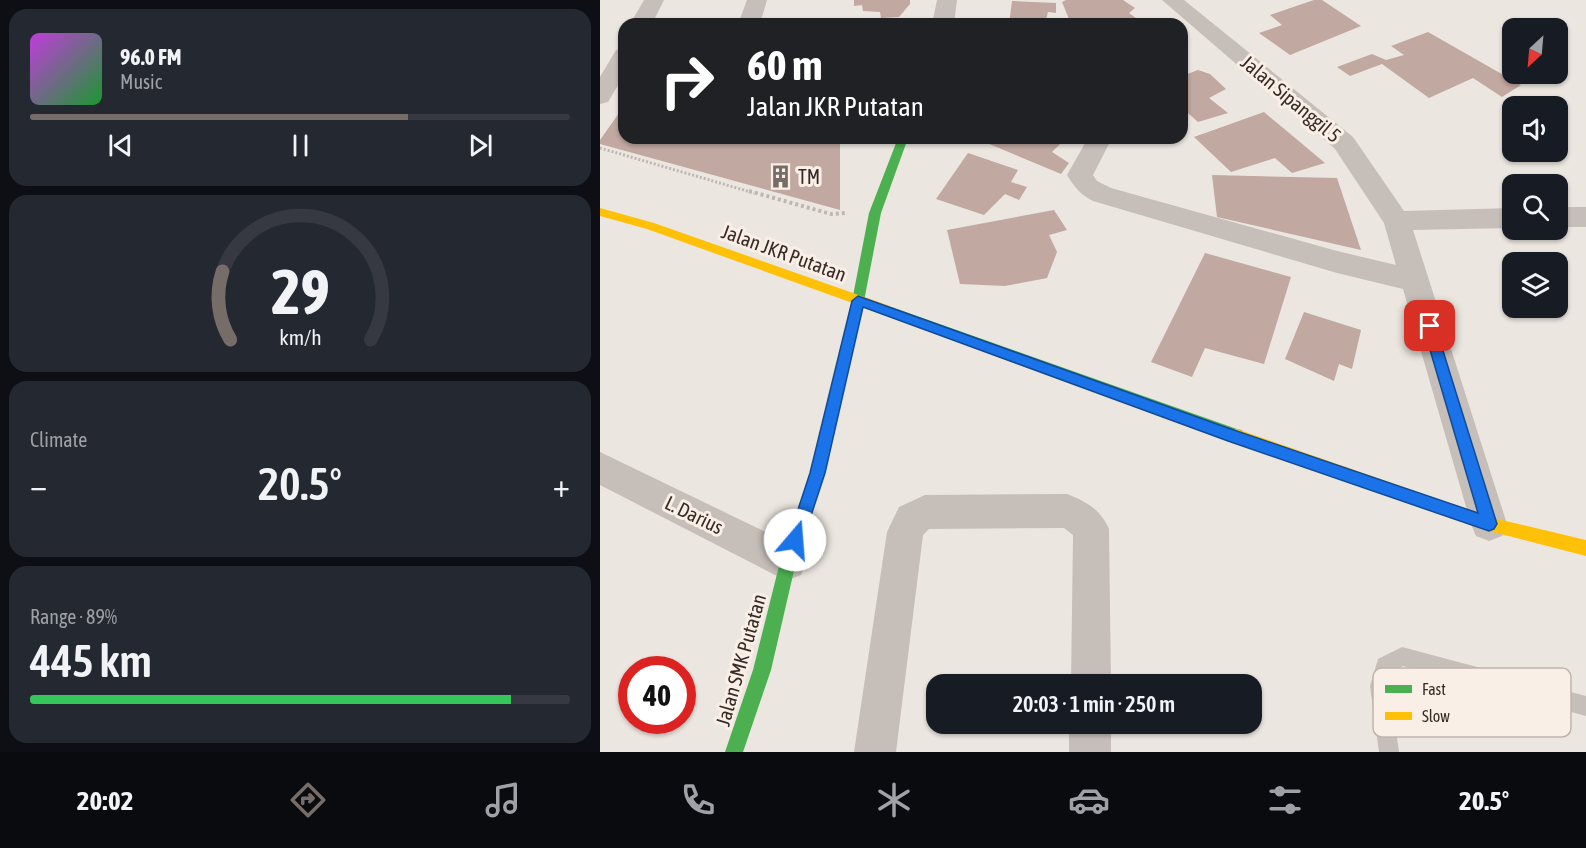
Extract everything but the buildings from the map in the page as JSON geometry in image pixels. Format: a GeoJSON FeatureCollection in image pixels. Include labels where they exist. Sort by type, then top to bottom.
{"type":"FeatureCollection","features":[{"type":"Feature","properties":{"kind":"street"},"geometry":{"type":"LineString","coordinates":[[644,18],[654,0]]}},
{"type":"Feature","properties":{"kind":"street"},"geometry":{"type":"LineString","coordinates":[[751,18],[758,0]]}},
{"type":"Feature","properties":{"kind":"street"},"geometry":{"type":"LineString","coordinates":[[944,18],[947,0]]}},
{"type":"Feature","properties":{"kind":"street","name":"Jalan Sipanggil 5"},"geometry":{"type":"LineString","coordinates":[[1172,0],[1344,143],[1397,221],[1489,524]]}},
{"type":"Feature","properties":{"kind":"street"},"geometry":{"type":"LineString","coordinates":[[603,86],[618,64]]}},
{"type":"Feature","properties":{"kind":"street","name":"Jalan SMK Putatan"},"geometry":{"type":"LineString","coordinates":[[734,752],[762,669],[788,562],[817,473],[858,301],[875,213],[901,144]]}},
{"type":"Feature","properties":{"kind":"street"},"geometry":{"type":"LineString","coordinates":[[1097,144],[1080,175],[1088,186],[1102,195],[1327,260],[1417,282]]}},
{"type":"Feature","properties":{"kind":"street","name":"Jalan JKR Putatan"},"geometry":{"type":"LineString","coordinates":[[600,199],[651,226]]}},
{"type":"Feature","properties":{"kind":"street","name":"Jalan JKR Putatan"},"geometry":{"type":"LineString","coordinates":[[600,212],[651,226],[1228,434],[1489,524],[1586,548]]}},
{"type":"Feature","properties":{"kind":"street"},"geometry":{"type":"LineString","coordinates":[[1568,217],[1586,217]]}},
{"type":"Feature","properties":{"kind":"street"},"geometry":{"type":"LineString","coordinates":[[1397,221],[1502,218]]}},
{"type":"Feature","properties":{"kind":"street","name":"L. Darius"},"geometry":{"type":"LineString","coordinates":[[600,468],[788,562]]}},
{"type":"Feature","properties":{"kind":"street"},"geometry":{"type":"LineString","coordinates":[[875,752],[905,532],[912,519],[925,512],[1067,512],[1082,519],[1091,529],[1090,674]]}},
{"type":"Feature","properties":{"kind":"street"},"geometry":{"type":"LineString","coordinates":[[1090,734],[1090,752]]}},
{"type":"Feature","properties":{"kind":"lane"},"geometry":{"type":"LineString","coordinates":[[1384,668],[1402,656],[1447,668]]}},
{"type":"Feature","properties":{"kind":"lane"},"geometry":{"type":"LineString","coordinates":[[1571,701],[1586,705]]}},
{"type":"Feature","properties":{"kind":"lane"},"geometry":{"type":"LineString","coordinates":[[1387,737],[1389,752]]}},
{"type":"Feature","properties":{"kind":"path"},"geometry":{"type":"LineString","coordinates":[[600,148],[831,214],[875,213]]}},
{"type":"Feature","properties":{"kind":"traffic: fast"},"geometry":{"type":"LineString","coordinates":[[734,752],[762,670],[788,562],[817,473],[858,301],[875,213],[901,144]]}},
{"type":"Feature","properties":{"kind":"traffic: fast"},"geometry":{"type":"LineString","coordinates":[[886,310],[1237,435]]}},
{"type":"Feature","properties":{"kind":"traffic: slow"},"geometry":{"type":"LineString","coordinates":[[600,212],[650,226],[886,310]]}},
{"type":"Feature","properties":{"kind":"traffic: slow"},"geometry":{"type":"LineString","coordinates":[[1237,435],[1489,524],[1586,548]]}},
{"type":"Feature","properties":{"kind":"place","name":"TM"},"geometry":{"type":"Point","coordinates":[780,177]}},
{"type":"Feature","properties":{"kind":"route"},"geometry":{"type":"LineString","coordinates":[[795,540],[817,473],[858,301],[1228,434],[1489,524],[1430,326]]}}]}
